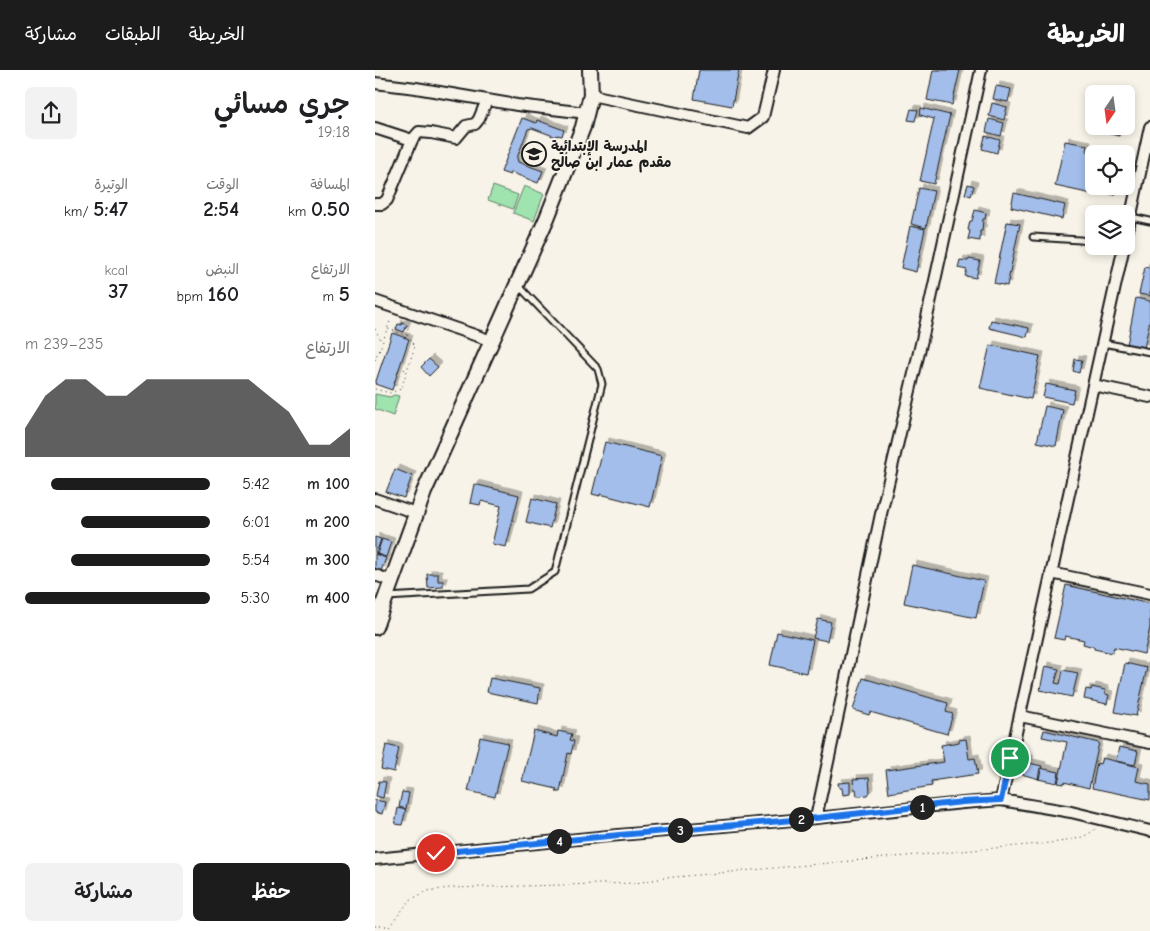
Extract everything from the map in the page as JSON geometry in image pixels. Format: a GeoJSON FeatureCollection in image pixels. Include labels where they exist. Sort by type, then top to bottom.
{"type":"FeatureCollection","features":[{"type":"Feature","properties":{"kind":"street"},"geometry":{"type":"LineString","coordinates":[[375,627],[424,492],[547,218],[583,127],[591,95],[591,70]]}},
{"type":"Feature","properties":{"kind":"street"},"geometry":{"type":"LineString","coordinates":[[591,95],[747,128],[763,117],[774,70]]}},
{"type":"Feature","properties":{"kind":"street"},"geometry":{"type":"LineString","coordinates":[[816,818],[881,514],[926,322],[981,70]]}},
{"type":"Feature","properties":{"kind":"street"},"geometry":{"type":"LineString","coordinates":[[375,83],[517,105],[587,113]]}},
{"type":"Feature","properties":{"kind":"street"},"geometry":{"type":"LineString","coordinates":[[375,204],[382,204],[387,200],[412,140],[419,132],[456,138],[466,126],[475,124],[487,100]]}},
{"type":"Feature","properties":{"kind":"street"},"geometry":{"type":"LineString","coordinates":[[1134,205],[1150,127]]}},
{"type":"Feature","properties":{"kind":"street"},"geometry":{"type":"LineString","coordinates":[[375,128],[412,140]]}},
{"type":"Feature","properties":{"kind":"street"},"geometry":{"type":"LineString","coordinates":[[1001,800],[1121,255]]}},
{"type":"Feature","properties":{"kind":"street"},"geometry":{"type":"LineString","coordinates":[[375,301],[492,341]]}},
{"type":"Feature","properties":{"kind":"street"},"geometry":{"type":"LineString","coordinates":[[1093,385],[1150,397]]}},
{"type":"Feature","properties":{"kind":"street"},"geometry":{"type":"LineString","coordinates":[[375,499],[416,513]]}},
{"type":"Feature","properties":{"kind":"street"},"geometry":{"type":"LineString","coordinates":[[1051,573],[1150,594]]}},
{"type":"Feature","properties":{"kind":"street"},"geometry":{"type":"LineString","coordinates":[[375,575],[392,580]]}},
{"type":"Feature","properties":{"kind":"street"},"geometry":{"type":"LineString","coordinates":[[1020,716],[1150,744]]}},
{"type":"Feature","properties":{"kind":"street"},"geometry":{"type":"LineString","coordinates":[[375,859],[816,818],[963,802],[1001,800],[1071,812],[1150,831]]}},
{"type":"Feature","properties":{"kind":"lane"},"geometry":{"type":"LineString","coordinates":[[1135,218],[1150,221]]}},
{"type":"Feature","properties":{"kind":"lane"},"geometry":{"type":"LineString","coordinates":[[1033,236],[1085,241]]}},
{"type":"Feature","properties":{"kind":"lane"},"geometry":{"type":"LineString","coordinates":[[386,597],[528,589],[555,572],[602,384],[598,369],[517,284]]}},
{"type":"Feature","properties":{"kind":"lane"},"geometry":{"type":"LineString","coordinates":[[1102,343],[1150,352]]}},
{"type":"Feature","properties":{"kind":"path"},"geometry":{"type":"LineString","coordinates":[[375,360],[390,321]]}},
{"type":"Feature","properties":{"kind":"path"},"geometry":{"type":"LineString","coordinates":[[375,329],[383,343]]}},
{"type":"Feature","properties":{"kind":"path"},"geometry":{"type":"LineString","coordinates":[[375,389],[390,393],[401,389],[415,346],[409,336],[388,329]]}},
{"type":"Feature","properties":{"kind":"path"},"geometry":{"type":"LineString","coordinates":[[406,335],[408,329]]}},
{"type":"Feature","properties":{"kind":"path"},"geometry":{"type":"LineString","coordinates":[[399,368],[407,370]]}},
{"type":"Feature","properties":{"kind":"path"},"geometry":{"type":"LineString","coordinates":[[386,931],[410,900],[427,891],[450,888],[636,883],[683,876],[1050,844],[1071,840],[1092,832],[1104,820]]}},
{"type":"Feature","properties":{"kind":"path"},"geometry":{"type":"LineString","coordinates":[[375,926],[390,926]]}},
{"type":"Feature","properties":{"kind":"green space"},"geometry":{"type":"Polygon","coordinates":[[[493,186],[518,195],[513,209],[488,200],[493,186]]]}},
{"type":"Feature","properties":{"kind":"green space"},"geometry":{"type":"Polygon","coordinates":[[[524,186],[544,194],[534,221],[513,213],[524,186]]]}},
{"type":"Feature","properties":{"kind":"green space"},"geometry":{"type":"Polygon","coordinates":[[[375,394],[390,397],[394,395],[399,396],[393,416],[375,409],[375,394]]]}},
{"type":"Feature","properties":{"kind":"building"},"geometry":{"type":"Polygon","coordinates":[[[699,70],[739,70],[732,106],[694,99],[699,70]]]}},
{"type":"Feature","properties":{"kind":"building"},"geometry":{"type":"Polygon","coordinates":[[[933,70],[960,70],[952,105],[927,100],[933,70]]]}},
{"type":"Feature","properties":{"kind":"building"},"geometry":{"type":"Polygon","coordinates":[[[996,86],[1011,89],[1008,102],[993,99],[996,86]]]}},
{"type":"Feature","properties":{"kind":"building"},"geometry":{"type":"Polygon","coordinates":[[[992,103],[1007,107],[1004,120],[989,116],[992,103]]]}},
{"type":"Feature","properties":{"kind":"building"},"geometry":{"type":"Polygon","coordinates":[[[921,108],[950,115],[934,184],[920,181],[934,119],[920,115],[921,108]]]}},
{"type":"Feature","properties":{"kind":"building"},"geometry":{"type":"Polygon","coordinates":[[[911,109],[918,110],[915,121],[908,120],[911,109]]]}},
{"type":"Feature","properties":{"kind":"building"},"geometry":{"type":"Polygon","coordinates":[[[522,118],[536,123],[537,120],[564,130],[562,136],[557,135],[556,137],[532,128],[528,129],[517,158],[518,162],[543,171],[538,183],[510,172],[510,175],[501,172],[522,118]]]}},
{"type":"Feature","properties":{"kind":"building"},"geometry":{"type":"Polygon","coordinates":[[[989,119],[1004,123],[1001,136],[986,132],[989,119]]]}},
{"type":"Feature","properties":{"kind":"building"},"geometry":{"type":"Polygon","coordinates":[[[985,136],[1000,140],[997,153],[982,149],[985,136]]]}},
{"type":"Feature","properties":{"kind":"building"},"geometry":{"type":"Polygon","coordinates":[[[1065,141],[1087,145],[1085,145],[1085,192],[1055,186],[1065,141]]]}},
{"type":"Feature","properties":{"kind":"building"},"geometry":{"type":"Polygon","coordinates":[[[968,184],[974,186],[971,196],[965,194],[968,184]]]}},
{"type":"Feature","properties":{"kind":"building"},"geometry":{"type":"Polygon","coordinates":[[[919,188],[934,191],[926,228],[911,224],[919,188]]]}},
{"type":"Feature","properties":{"kind":"building"},"geometry":{"type":"Polygon","coordinates":[[[1014,193],[1065,205],[1062,219],[1011,207],[1014,193]]]}},
{"type":"Feature","properties":{"kind":"building"},"geometry":{"type":"Polygon","coordinates":[[[975,210],[986,213],[985,219],[983,219],[982,231],[980,231],[980,241],[968,239],[970,221],[972,221],[975,210]]]}},
{"type":"Feature","properties":{"kind":"building"},"geometry":{"type":"Polygon","coordinates":[[[1007,222],[1020,224],[1007,286],[994,283],[1007,222]]]}},
{"type":"Feature","properties":{"kind":"building"},"geometry":{"type":"Polygon","coordinates":[[[910,226],[925,229],[916,272],[901,268],[910,226]]]}},
{"type":"Feature","properties":{"kind":"building"},"geometry":{"type":"Polygon","coordinates":[[[969,259],[980,261],[976,278],[965,276],[967,270],[958,268],[960,260],[968,261],[969,259]]]}},
{"type":"Feature","properties":{"kind":"building"},"geometry":{"type":"Polygon","coordinates":[[[1145,267],[1150,268],[1150,296],[1139,294],[1145,267]]]}},
{"type":"Feature","properties":{"kind":"building"},"geometry":{"type":"Polygon","coordinates":[[[1136,298],[1150,301],[1150,320],[1144,348],[1127,345],[1136,298]]]}},
{"type":"Feature","properties":{"kind":"building"},"geometry":{"type":"Polygon","coordinates":[[[991,320],[1029,328],[1027,337],[989,328],[991,320]]]}},
{"type":"Feature","properties":{"kind":"building"},"geometry":{"type":"Polygon","coordinates":[[[402,323],[407,325],[404,332],[396,329],[398,324],[402,325],[402,323]]]}},
{"type":"Feature","properties":{"kind":"building"},"geometry":{"type":"Polygon","coordinates":[[[392,333],[409,339],[392,390],[375,384],[392,333]]]}},
{"type":"Feature","properties":{"kind":"building"},"geometry":{"type":"Polygon","coordinates":[[[990,345],[1040,356],[1031,399],[980,388],[990,345]]]}},
{"type":"Feature","properties":{"kind":"building"},"geometry":{"type":"Polygon","coordinates":[[[429,359],[438,367],[429,376],[421,367],[429,359]]]}},
{"type":"Feature","properties":{"kind":"building"},"geometry":{"type":"Polygon","coordinates":[[[1075,359],[1082,360],[1079,373],[1073,371],[1075,359]]]}},
{"type":"Feature","properties":{"kind":"building"},"geometry":{"type":"Polygon","coordinates":[[[1046,384],[1075,390],[1072,403],[1043,397],[1046,384]]]}},
{"type":"Feature","properties":{"kind":"building"},"geometry":{"type":"Polygon","coordinates":[[[1045,406],[1063,410],[1056,446],[1037,442],[1045,406]]]}},
{"type":"Feature","properties":{"kind":"building"},"geometry":{"type":"Polygon","coordinates":[[[605,442],[662,456],[650,507],[600,494],[600,496],[592,494],[605,442]]]}},
{"type":"Feature","properties":{"kind":"building"},"geometry":{"type":"Polygon","coordinates":[[[395,469],[412,476],[404,498],[386,492],[395,469]]]}},
{"type":"Feature","properties":{"kind":"building"},"geometry":{"type":"Polygon","coordinates":[[[474,484],[519,495],[506,547],[492,544],[501,506],[481,501],[480,505],[470,503],[474,484]]]}},
{"type":"Feature","properties":{"kind":"building"},"geometry":{"type":"Polygon","coordinates":[[[532,498],[556,504],[550,528],[526,522],[532,498]]]}},
{"type":"Feature","properties":{"kind":"building"},"geometry":{"type":"Polygon","coordinates":[[[375,537],[381,539],[376,554],[375,553],[375,537]]]}},
{"type":"Feature","properties":{"kind":"building"},"geometry":{"type":"Polygon","coordinates":[[[382,539],[391,542],[386,557],[377,554],[382,539]]]}},
{"type":"Feature","properties":{"kind":"building"},"geometry":{"type":"Polygon","coordinates":[[[375,554],[386,558],[381,571],[375,569],[375,554]]]}},
{"type":"Feature","properties":{"kind":"building"},"geometry":{"type":"Polygon","coordinates":[[[912,565],[984,581],[976,618],[904,603],[912,565]]]}},
{"type":"Feature","properties":{"kind":"building"},"geometry":{"type":"Polygon","coordinates":[[[427,574],[438,574],[438,581],[443,581],[443,587],[428,588],[427,574]]]}},
{"type":"Feature","properties":{"kind":"building"},"geometry":{"type":"Polygon","coordinates":[[[1066,585],[1150,604],[1150,628],[1144,654],[1114,647],[1112,653],[1094,649],[1094,647],[1083,644],[1084,640],[1065,636],[1064,640],[1054,638],[1066,585]]]}},
{"type":"Feature","properties":{"kind":"building"},"geometry":{"type":"Polygon","coordinates":[[[818,619],[831,622],[827,641],[813,638],[818,619]]]}},
{"type":"Feature","properties":{"kind":"building"},"geometry":{"type":"Polygon","coordinates":[[[777,632],[813,640],[806,673],[770,665],[777,632]]]}},
{"type":"Feature","properties":{"kind":"building"},"geometry":{"type":"Polygon","coordinates":[[[1125,663],[1147,668],[1136,716],[1115,712],[1125,663]]]}},
{"type":"Feature","properties":{"kind":"building"},"geometry":{"type":"Polygon","coordinates":[[[1045,666],[1059,669],[1055,683],[1060,684],[1063,670],[1078,673],[1072,697],[1040,690],[1045,666]]]}},
{"type":"Feature","properties":{"kind":"building"},"geometry":{"type":"Polygon","coordinates":[[[490,678],[540,688],[538,703],[487,692],[490,678]]]}},
{"type":"Feature","properties":{"kind":"building"},"geometry":{"type":"Polygon","coordinates":[[[863,678],[948,703],[946,712],[953,714],[947,734],[870,712],[869,715],[853,710],[863,678]]]}},
{"type":"Feature","properties":{"kind":"building"},"geometry":{"type":"Polygon","coordinates":[[[1092,687],[1105,690],[1105,694],[1109,695],[1107,704],[1084,699],[1086,689],[1091,690],[1092,687]]]}},
{"type":"Feature","properties":{"kind":"building"},"geometry":{"type":"Polygon","coordinates":[[[1044,730],[1099,743],[1089,788],[1064,782],[1064,784],[1058,783],[1067,742],[1042,737],[1044,730]]]}},
{"type":"Feature","properties":{"kind":"building"},"geometry":{"type":"Polygon","coordinates":[[[534,731],[557,737],[558,731],[572,734],[570,740],[574,741],[571,754],[568,753],[560,792],[556,792],[557,789],[522,781],[534,731]]]}},
{"type":"Feature","properties":{"kind":"building"},"geometry":{"type":"Polygon","coordinates":[[[480,737],[508,743],[495,797],[468,791],[480,737]]]}},
{"type":"Feature","properties":{"kind":"building"},"geometry":{"type":"Polygon","coordinates":[[[966,739],[969,759],[975,758],[978,774],[931,781],[932,786],[889,793],[886,770],[944,762],[941,745],[966,739]]]}},
{"type":"Feature","properties":{"kind":"building"},"geometry":{"type":"Polygon","coordinates":[[[386,745],[399,748],[394,772],[381,769],[386,745]]]}},
{"type":"Feature","properties":{"kind":"building"},"geometry":{"type":"Polygon","coordinates":[[[1119,747],[1138,751],[1135,765],[1116,761],[1119,747]]]}},
{"type":"Feature","properties":{"kind":"building"},"geometry":{"type":"Polygon","coordinates":[[[1025,758],[1029,759],[1029,763],[1042,766],[1039,779],[1021,774],[1025,758]]]}},
{"type":"Feature","properties":{"kind":"building"},"geometry":{"type":"Polygon","coordinates":[[[1102,758],[1139,767],[1136,781],[1150,784],[1150,800],[1092,788],[1097,763],[1100,764],[1102,758]]]}},
{"type":"Feature","properties":{"kind":"building"},"geometry":{"type":"Polygon","coordinates":[[[1040,768],[1059,772],[1057,783],[1038,779],[1040,768]]]}},
{"type":"Feature","properties":{"kind":"building"},"geometry":{"type":"Polygon","coordinates":[[[869,778],[870,792],[868,795],[857,796],[853,779],[869,778]]]}},
{"type":"Feature","properties":{"kind":"building"},"geometry":{"type":"Polygon","coordinates":[[[379,781],[386,782],[383,798],[376,796],[379,781]]]}},
{"type":"Feature","properties":{"kind":"building"},"geometry":{"type":"Polygon","coordinates":[[[850,782],[850,794],[843,795],[842,788],[839,788],[838,783],[850,782]]]}},
{"type":"Feature","properties":{"kind":"building"},"geometry":{"type":"Polygon","coordinates":[[[402,792],[409,793],[406,809],[399,807],[402,792]]]}},
{"type":"Feature","properties":{"kind":"building"},"geometry":{"type":"Polygon","coordinates":[[[375,800],[385,802],[382,814],[375,812],[375,800]]]}},
{"type":"Feature","properties":{"kind":"building"},"geometry":{"type":"Polygon","coordinates":[[[398,808],[406,810],[402,825],[395,824],[398,808]]]}},
{"type":"Feature","properties":{"kind":"place","name":"المدرسة الإبتدائية مقدم عمار ابن صالح"},"geometry":{"type":"Point","coordinates":[534,154]}},
{"type":"Feature","properties":{"kind":"route"},"geometry":{"type":"LineString","coordinates":[[436,853],[816,818],[963,802],[1001,800],[1010,758]]}}]}
